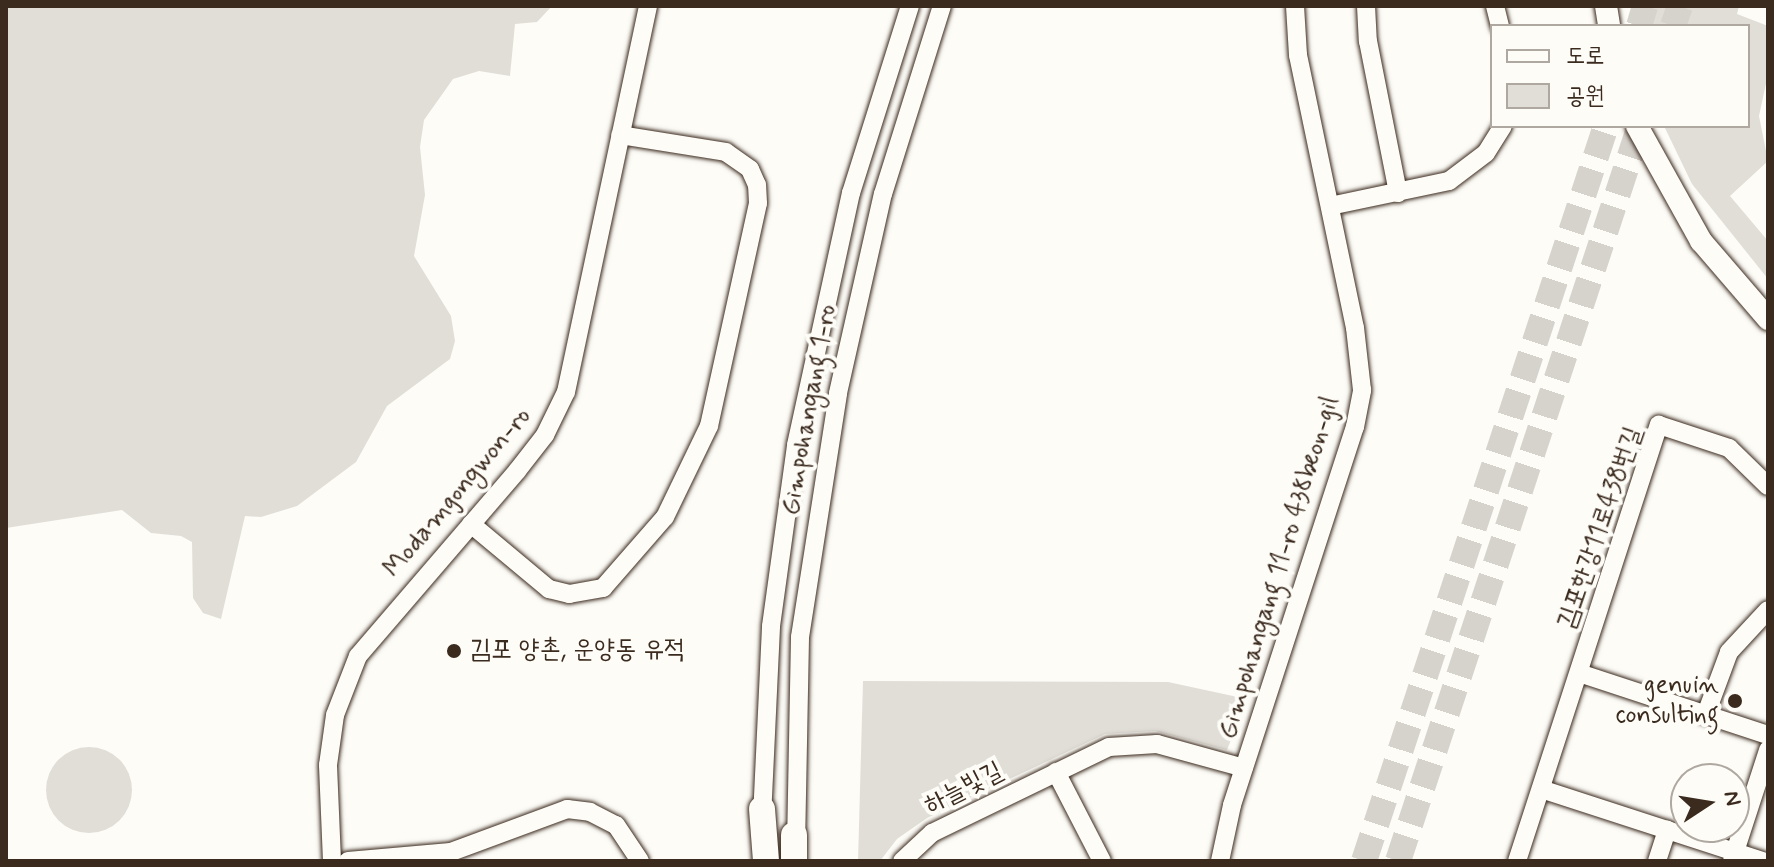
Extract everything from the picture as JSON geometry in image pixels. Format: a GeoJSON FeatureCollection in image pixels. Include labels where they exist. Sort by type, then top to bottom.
{"type":"FeatureCollection","features":[{"type":"Feature","properties":{"kind":"highway"},"geometry":{"type":"LineString","coordinates":[[762,809],[763,861]]}},
{"type":"Feature","properties":{"kind":"main road"},"geometry":{"type":"LineString","coordinates":[[1638,128],[1701,241],[1768,319]]}},
{"type":"Feature","properties":{"kind":"street","name":"Modamgongwon-ro"},"geometry":{"type":"LineString","coordinates":[[332,861],[328,765],[347,680],[375,632],[545,435],[566,392],[648,6]]}},
{"type":"Feature","properties":{"kind":"street","name":"Gimpohangang 1-ro"},"geometry":{"type":"LineString","coordinates":[[762,809],[771,626],[796,445],[851,193],[910,6]]}},
{"type":"Feature","properties":{"kind":"street","name":"Gimpohangang 1-ro"},"geometry":{"type":"LineString","coordinates":[[795,852],[800,637],[835,408],[883,194],[942,6]]}},
{"type":"Feature","properties":{"kind":"street","name":"Gimpohangang 11-ro 438beon-gil"},"geometry":{"type":"LineString","coordinates":[[1220,861],[1244,768],[1360,409],[1360,356],[1298,55],[1295,6]]}},
{"type":"Feature","properties":{"kind":"street"},"geometry":{"type":"LineString","coordinates":[[1366,6],[1368,41],[1398,193]]}},
{"type":"Feature","properties":{"kind":"street"},"geometry":{"type":"LineString","coordinates":[[1330,206],[1398,193],[1463,174],[1486,153],[1502,128]]}},
{"type":"Feature","properties":{"kind":"street"},"geometry":{"type":"LineString","coordinates":[[471,524],[549,589],[569,594],[603,588],[645,545],[698,456],[717,397],[758,203],[757,185],[750,169],[726,152],[620,135]]}},
{"type":"Feature","properties":{"kind":"street","name":"김포한강11로438번길"},"geometry":{"type":"LineString","coordinates":[[1517,861],[1659,425],[1729,448],[1768,486]]}},
{"type":"Feature","properties":{"kind":"street"},"geometry":{"type":"LineString","coordinates":[[1706,714],[1729,652],[1768,610]]}},
{"type":"Feature","properties":{"kind":"street"},"geometry":{"type":"LineString","coordinates":[[1579,673],[1768,735]]}},
{"type":"Feature","properties":{"kind":"street","name":"하늘빛길"},"geometry":{"type":"LineString","coordinates":[[902,861],[932,833],[1109,747],[1134,743],[1182,749],[1244,768]]}},
{"type":"Feature","properties":{"kind":"street"},"geometry":{"type":"LineString","coordinates":[[1734,856],[1768,750]]}},
{"type":"Feature","properties":{"kind":"street"},"geometry":{"type":"LineString","coordinates":[[1056,772],[1102,861]]}},
{"type":"Feature","properties":{"kind":"street"},"geometry":{"type":"LineString","coordinates":[[1541,789],[1667,830],[1734,856],[1763,861]]}},
{"type":"Feature","properties":{"kind":"street"},"geometry":{"type":"LineString","coordinates":[[348,861],[451,852],[567,809],[590,812],[616,825],[640,861]]}},
{"type":"Feature","properties":{"kind":"street"},"geometry":{"type":"LineString","coordinates":[[1657,861],[1667,830]]}},
{"type":"Feature","properties":{"kind":"green space"},"geometry":{"type":"Polygon","coordinates":[[[6,6],[552,6],[537,22],[515,24],[510,76],[479,71],[453,79],[424,120],[420,147],[425,195],[414,256],[451,316],[455,341],[450,359],[387,406],[356,462],[297,506],[261,517],[245,516],[221,619],[203,613],[193,598],[192,542],[181,536],[151,533],[122,510],[6,528],[6,6]]]}},
{"type":"Feature","properties":{"kind":"green space"},"geometry":{"type":"Polygon","coordinates":[[[1633,6],[1739,6],[1737,14],[1768,26],[1768,74],[1759,116],[1768,161],[1730,196],[1768,241],[1768,279],[1692,184],[1665,128],[1750,128],[1750,24],[1636,24],[1633,6]]]}},
{"type":"Feature","properties":{"kind":"green space"},"geometry":{"type":"Polygon","coordinates":[[[863,681],[1168,682],[1247,699],[1227,750],[1155,731],[1105,734],[927,818],[897,839],[880,861],[858,861],[863,681]]]}},
{"type":"Feature","properties":{"kind":"green space"},"geometry":{"type":"Polygon","coordinates":[[[89,747],[106,750],[125,766],[132,790],[129,807],[113,826],[89,833],[72,830],[53,814],[46,790],[49,773],[65,754],[89,747]]]}},
{"type":"Feature","properties":{"kind":"tunnel"},"geometry":{"type":"LineString","coordinates":[[1640,24],[1645,6]]}},
{"type":"Feature","properties":{"kind":"tunnel"},"geometry":{"type":"LineString","coordinates":[[1674,24],[1680,6]]}},
{"type":"Feature","properties":{"kind":"tunnel"},"geometry":{"type":"LineString","coordinates":[[1364,861],[1605,128]]}},
{"type":"Feature","properties":{"kind":"tunnel"},"geometry":{"type":"LineString","coordinates":[[1398,861],[1639,128]]}},
{"type":"Feature","properties":{"kind":"place","name":"김포 양촌, 운양동 유적"},"geometry":{"type":"Point","coordinates":[454,651]}},
{"type":"Feature","properties":{"kind":"place","name":"genuin consulting"},"geometry":{"type":"Point","coordinates":[1735,701]}}]}
